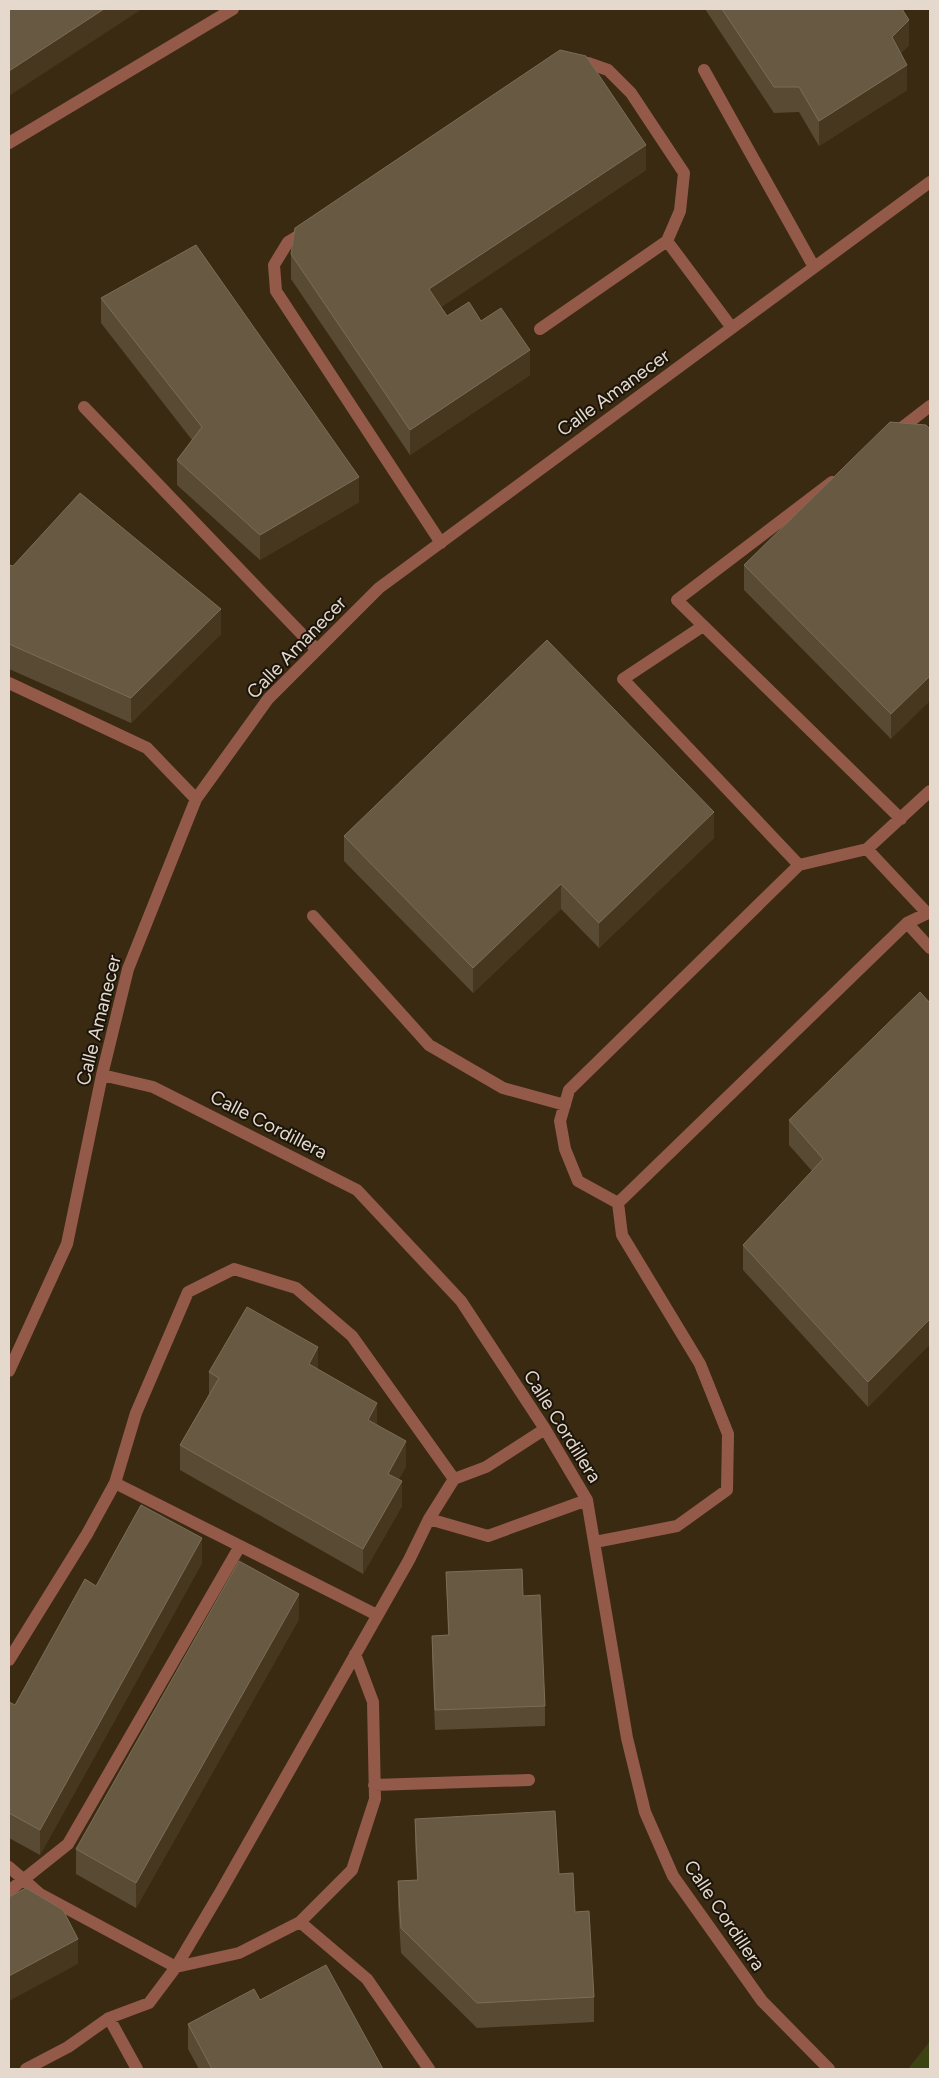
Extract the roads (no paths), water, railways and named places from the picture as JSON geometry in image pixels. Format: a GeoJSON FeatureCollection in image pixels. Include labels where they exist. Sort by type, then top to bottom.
{"type":"FeatureCollection","features":[{"type":"Feature","properties":{"kind":"street"},"geometry":{"type":"LineString","coordinates":[[9,144],[233,9]]}},
{"type":"Feature","properties":{"kind":"street"},"geometry":{"type":"LineString","coordinates":[[540,329],[667,241],[680,211],[684,173],[631,93],[608,70],[588,63],[563,64]]}},
{"type":"Feature","properties":{"kind":"street"},"geometry":{"type":"LineString","coordinates":[[704,70],[814,268]]}},
{"type":"Feature","properties":{"kind":"street","name":"Calle Amanecer"},"geometry":{"type":"LineString","coordinates":[[9,1371],[67,1244],[102,1075],[128,969],[196,800],[268,699],[379,588],[930,182]]}},
{"type":"Feature","properties":{"kind":"street"},"geometry":{"type":"LineString","coordinates":[[313,226],[288,242],[274,265],[276,291],[442,543]]}},
{"type":"Feature","properties":{"kind":"street"},"geometry":{"type":"LineString","coordinates":[[667,241],[732,328]]}},
{"type":"Feature","properties":{"kind":"street"},"geometry":{"type":"LineString","coordinates":[[883,443],[930,406]]}},
{"type":"Feature","properties":{"kind":"street"},"geometry":{"type":"LineString","coordinates":[[84,407],[317,650]]}},
{"type":"Feature","properties":{"kind":"street"},"geometry":{"type":"LineString","coordinates":[[843,473],[678,600],[901,819]]}},
{"type":"Feature","properties":{"kind":"street"},"geometry":{"type":"LineString","coordinates":[[703,626],[622,679],[799,865]]}},
{"type":"Feature","properties":{"kind":"street"},"geometry":{"type":"LineString","coordinates":[[9,683],[147,748],[196,800]]}},
{"type":"Feature","properties":{"kind":"street"},"geometry":{"type":"LineString","coordinates":[[618,1203],[578,1181],[565,1149],[560,1122],[570,1090],[799,865],[868,849],[930,792]]}},
{"type":"Feature","properties":{"kind":"street"},"geometry":{"type":"LineString","coordinates":[[618,1203],[906,923],[928,912],[868,849]]}},
{"type":"Feature","properties":{"kind":"street"},"geometry":{"type":"LineString","coordinates":[[313,916],[429,1045],[503,1088],[565,1105]]}},
{"type":"Feature","properties":{"kind":"street"},"geometry":{"type":"LineString","coordinates":[[906,923],[930,948]]}},
{"type":"Feature","properties":{"kind":"street","name":"Calle Cordillera"},"geometry":{"type":"LineString","coordinates":[[102,1075],[153,1087],[357,1190],[461,1301],[545,1429],[588,1500],[627,1738],[646,1812],[673,1876],[762,2001],[829,2069]]}},
{"type":"Feature","properties":{"kind":"street"},"geometry":{"type":"LineString","coordinates":[[595,1542],[678,1526],[727,1490],[728,1434],[700,1364],[622,1235],[618,1203]]}},
{"type":"Feature","properties":{"kind":"street"},"geometry":{"type":"LineString","coordinates":[[9,1660],[88,1534],[115,1483],[136,1413],[188,1292],[234,1269],[296,1288],[352,1336],[454,1479]]}},
{"type":"Feature","properties":{"kind":"street"},"geometry":{"type":"LineString","coordinates":[[26,2069],[68,2046],[110,2018],[149,2004],[176,1967],[409,1560],[429,1519],[454,1479],[486,1467],[545,1429]]}},
{"type":"Feature","properties":{"kind":"street"},"geometry":{"type":"LineString","coordinates":[[115,1483],[377,1615]]}},
{"type":"Feature","properties":{"kind":"street"},"geometry":{"type":"LineString","coordinates":[[429,1519],[488,1536],[588,1500]]}},
{"type":"Feature","properties":{"kind":"street"},"geometry":{"type":"LineString","coordinates":[[9,1891],[68,1844],[240,1546]]}},
{"type":"Feature","properties":{"kind":"street"},"geometry":{"type":"LineString","coordinates":[[9,1867],[40,1894],[176,1967],[239,1953],[300,1922],[352,1870],[374,1799],[373,1702],[355,1654]]}},
{"type":"Feature","properties":{"kind":"street"},"geometry":{"type":"LineString","coordinates":[[374,1785],[529,1780]]}},
{"type":"Feature","properties":{"kind":"street"},"geometry":{"type":"LineString","coordinates":[[300,1922],[368,1979],[429,2069]]}},
{"type":"Feature","properties":{"kind":"street"},"geometry":{"type":"LineString","coordinates":[[110,2018],[137,2069]]}}]}
